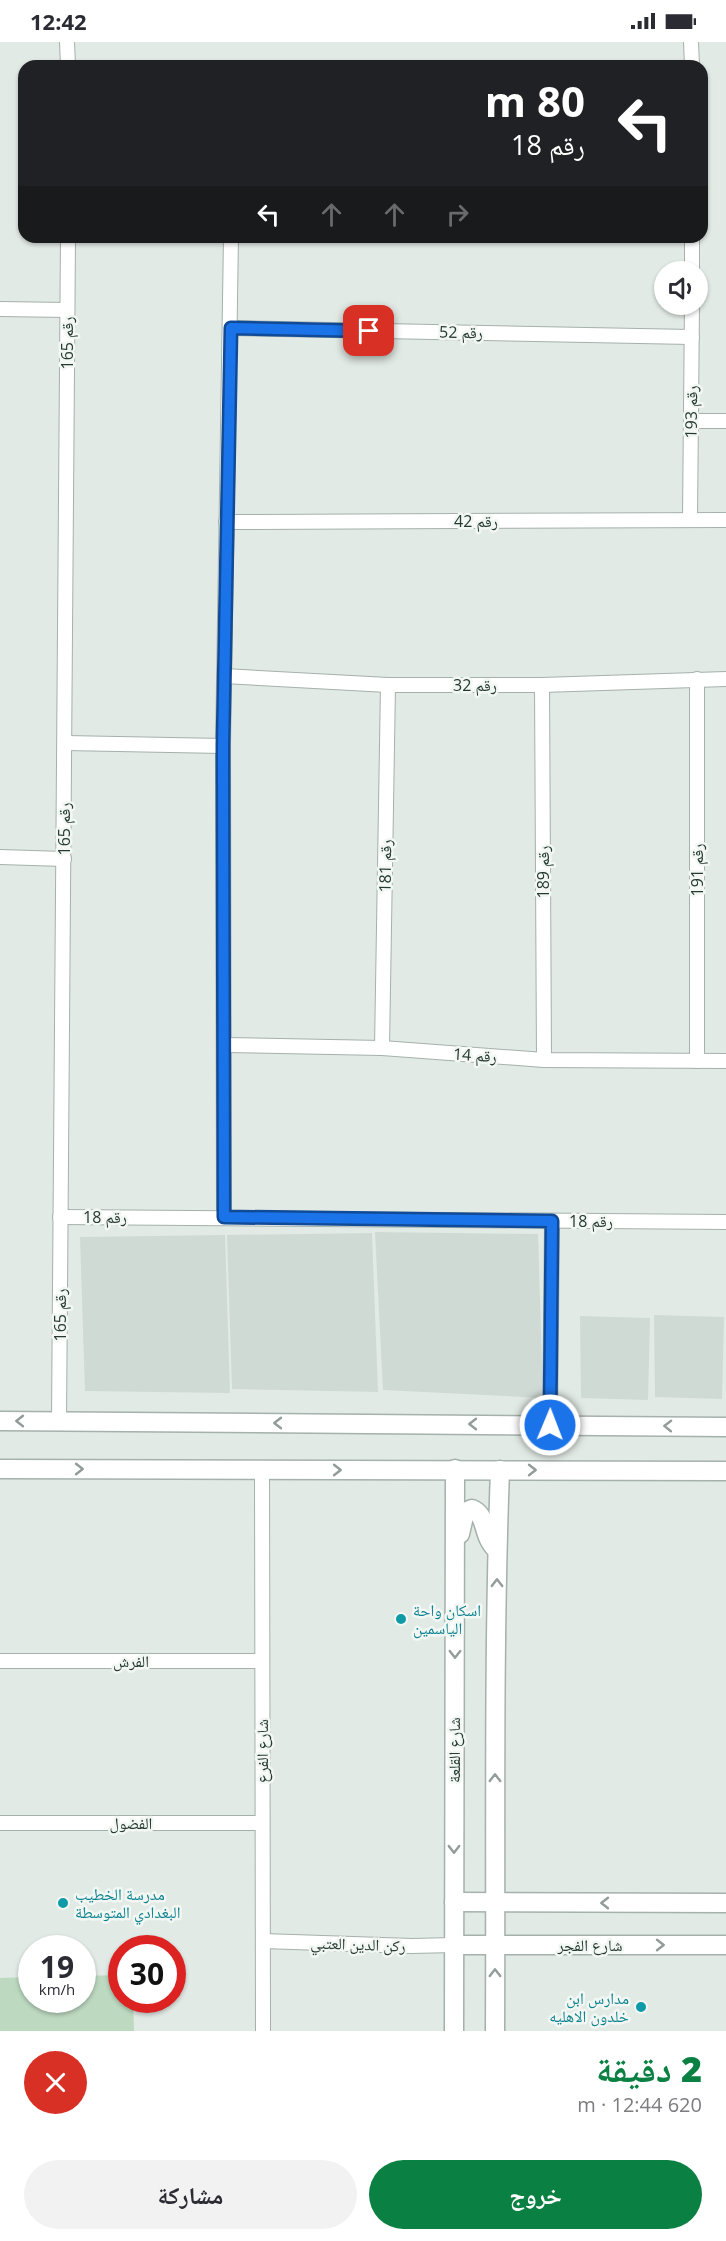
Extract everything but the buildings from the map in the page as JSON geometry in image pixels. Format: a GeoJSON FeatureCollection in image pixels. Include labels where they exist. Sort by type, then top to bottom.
{"type":"FeatureCollection","features":[{"type":"Feature","properties":{"kind":"street"},"geometry":{"type":"LineString","coordinates":[[67,42],[68,60]]}},
{"type":"Feature","properties":{"kind":"street"},"geometry":{"type":"LineString","coordinates":[[692,42],[692,60]]}},
{"type":"Feature","properties":{"kind":"street","name":"رقم 165"},"geometry":{"type":"LineString","coordinates":[[59,1421],[68,243]]}},
{"type":"Feature","properties":{"kind":"street"},"geometry":{"type":"LineString","coordinates":[[224,1217],[223,746],[231,243]]}},
{"type":"Feature","properties":{"kind":"street"},"geometry":{"type":"LineString","coordinates":[[692,243],[692,261]]}},
{"type":"Feature","properties":{"kind":"street"},"geometry":{"type":"LineString","coordinates":[[0,309],[67,310]]}},
{"type":"Feature","properties":{"kind":"street","name":"رقم 193"},"geometry":{"type":"LineString","coordinates":[[690,520],[692,315]]}},
{"type":"Feature","properties":{"kind":"street","name":"رقم 52"},"geometry":{"type":"LineString","coordinates":[[231,328],[692,337]]}},
{"type":"Feature","properties":{"kind":"street"},"geometry":{"type":"LineString","coordinates":[[691,421],[726,421]]}},
{"type":"Feature","properties":{"kind":"street","name":"رقم 42"},"geometry":{"type":"LineString","coordinates":[[226,522],[726,520]]}},
{"type":"Feature","properties":{"kind":"street","name":"رقم 32"},"geometry":{"type":"LineString","coordinates":[[224,676],[388,685],[542,685],[726,679]]}},
{"type":"Feature","properties":{"kind":"street","name":"رقم 191"},"geometry":{"type":"LineString","coordinates":[[697,680],[697,1061]]}},
{"type":"Feature","properties":{"kind":"street","name":"رقم 181"},"geometry":{"type":"LineString","coordinates":[[382,1048],[388,685]]}},
{"type":"Feature","properties":{"kind":"street","name":"رقم 189"},"geometry":{"type":"LineString","coordinates":[[542,685],[544,1060]]}},
{"type":"Feature","properties":{"kind":"street"},"geometry":{"type":"LineString","coordinates":[[65,743],[223,746]]}},
{"type":"Feature","properties":{"kind":"street"},"geometry":{"type":"LineString","coordinates":[[0,857],[64,859]]}},
{"type":"Feature","properties":{"kind":"street","name":"رقم 14"},"geometry":{"type":"LineString","coordinates":[[225,1045],[382,1048],[544,1060],[726,1060]]}},
{"type":"Feature","properties":{"kind":"street","name":"رقم 18"},"geometry":{"type":"LineString","coordinates":[[60,1217],[726,1222]]}},
{"type":"Feature","properties":{"kind":"street"},"geometry":{"type":"LineString","coordinates":[[550,1425],[552,1221]]}},
{"type":"Feature","properties":{"kind":"street"},"geometry":{"type":"LineString","coordinates":[[0,1421],[726,1427]]}},
{"type":"Feature","properties":{"kind":"street"},"geometry":{"type":"LineString","coordinates":[[0,1469],[726,1471]]}},
{"type":"Feature","properties":{"kind":"street","name":"شارع الفرع"},"geometry":{"type":"LineString","coordinates":[[262,1470],[263,2031]]}},
{"type":"Feature","properties":{"kind":"street","name":"شارع القلعة"},"geometry":{"type":"LineString","coordinates":[[454,2031],[455,1470]]}},
{"type":"Feature","properties":{"kind":"street"},"geometry":{"type":"LineString","coordinates":[[495,2031],[497,1550],[500,1470]]}},
{"type":"Feature","properties":{"kind":"street"},"geometry":{"type":"LineString","coordinates":[[455,1549],[465,1512],[472,1509],[478,1511],[483,1518],[487,1539],[497,1550]]}},
{"type":"Feature","properties":{"kind":"street","name":"الفرش"},"geometry":{"type":"LineString","coordinates":[[0,1661],[262,1660]]}},
{"type":"Feature","properties":{"kind":"street","name":"الفضول"},"geometry":{"type":"LineString","coordinates":[[0,1823],[262,1823]]}},
{"type":"Feature","properties":{"kind":"street"},"geometry":{"type":"LineString","coordinates":[[454,1902],[726,1903]]}},
{"type":"Feature","properties":{"kind":"street","name":"ركن الدين العتبي"},"geometry":{"type":"LineString","coordinates":[[263,1941],[412,1946],[454,1945]]}},
{"type":"Feature","properties":{"kind":"street","name":"شارع الفجر"},"geometry":{"type":"LineString","coordinates":[[454,1945],[726,1945]]}},
{"type":"Feature","properties":{"kind":"shaded area"},"geometry":{"type":"Polygon","coordinates":[[[375,1232],[538,1234],[543,1398],[383,1390],[375,1232]]]}},
{"type":"Feature","properties":{"kind":"shaded area"},"geometry":{"type":"Polygon","coordinates":[[[372,1233],[378,1392],[232,1389],[227,1235],[372,1233]]]}},
{"type":"Feature","properties":{"kind":"shaded area"},"geometry":{"type":"Polygon","coordinates":[[[225,1235],[230,1393],[85,1391],[80,1237],[225,1235]]]}},
{"type":"Feature","properties":{"kind":"shaded area"},"geometry":{"type":"Polygon","coordinates":[[[654,1315],[724,1317],[722,1399],[655,1397],[654,1315]]]}},
{"type":"Feature","properties":{"kind":"shaded area"},"geometry":{"type":"Polygon","coordinates":[[[580,1316],[650,1318],[648,1400],[581,1398],[580,1316]]]}},
{"type":"Feature","properties":{"kind":"green space"},"geometry":{"type":"Polygon","coordinates":[[[108,1975],[108,2013],[133,2013],[134,2031],[0,2031],[0,1978],[18,1977],[18,2013],[96,2013],[96,1976],[108,1975]]]}},
{"type":"Feature","properties":{"kind":"place","name":"اسكان واحة الياسمين"},"geometry":{"type":"Point","coordinates":[401,1619]}},
{"type":"Feature","properties":{"kind":"place","name":"مدرسة الخطيب البغدادي المتوسطة"},"geometry":{"type":"Point","coordinates":[63,1903]}},
{"type":"Feature","properties":{"kind":"place","name":"مدارس ابن خلدون الاهليه"},"geometry":{"type":"Point","coordinates":[641,2007]}},
{"type":"Feature","properties":{"kind":"route"},"geometry":{"type":"LineString","coordinates":[[369,331],[231,328],[223,746],[224,1217],[552,1221],[550,1425]]}}]}
